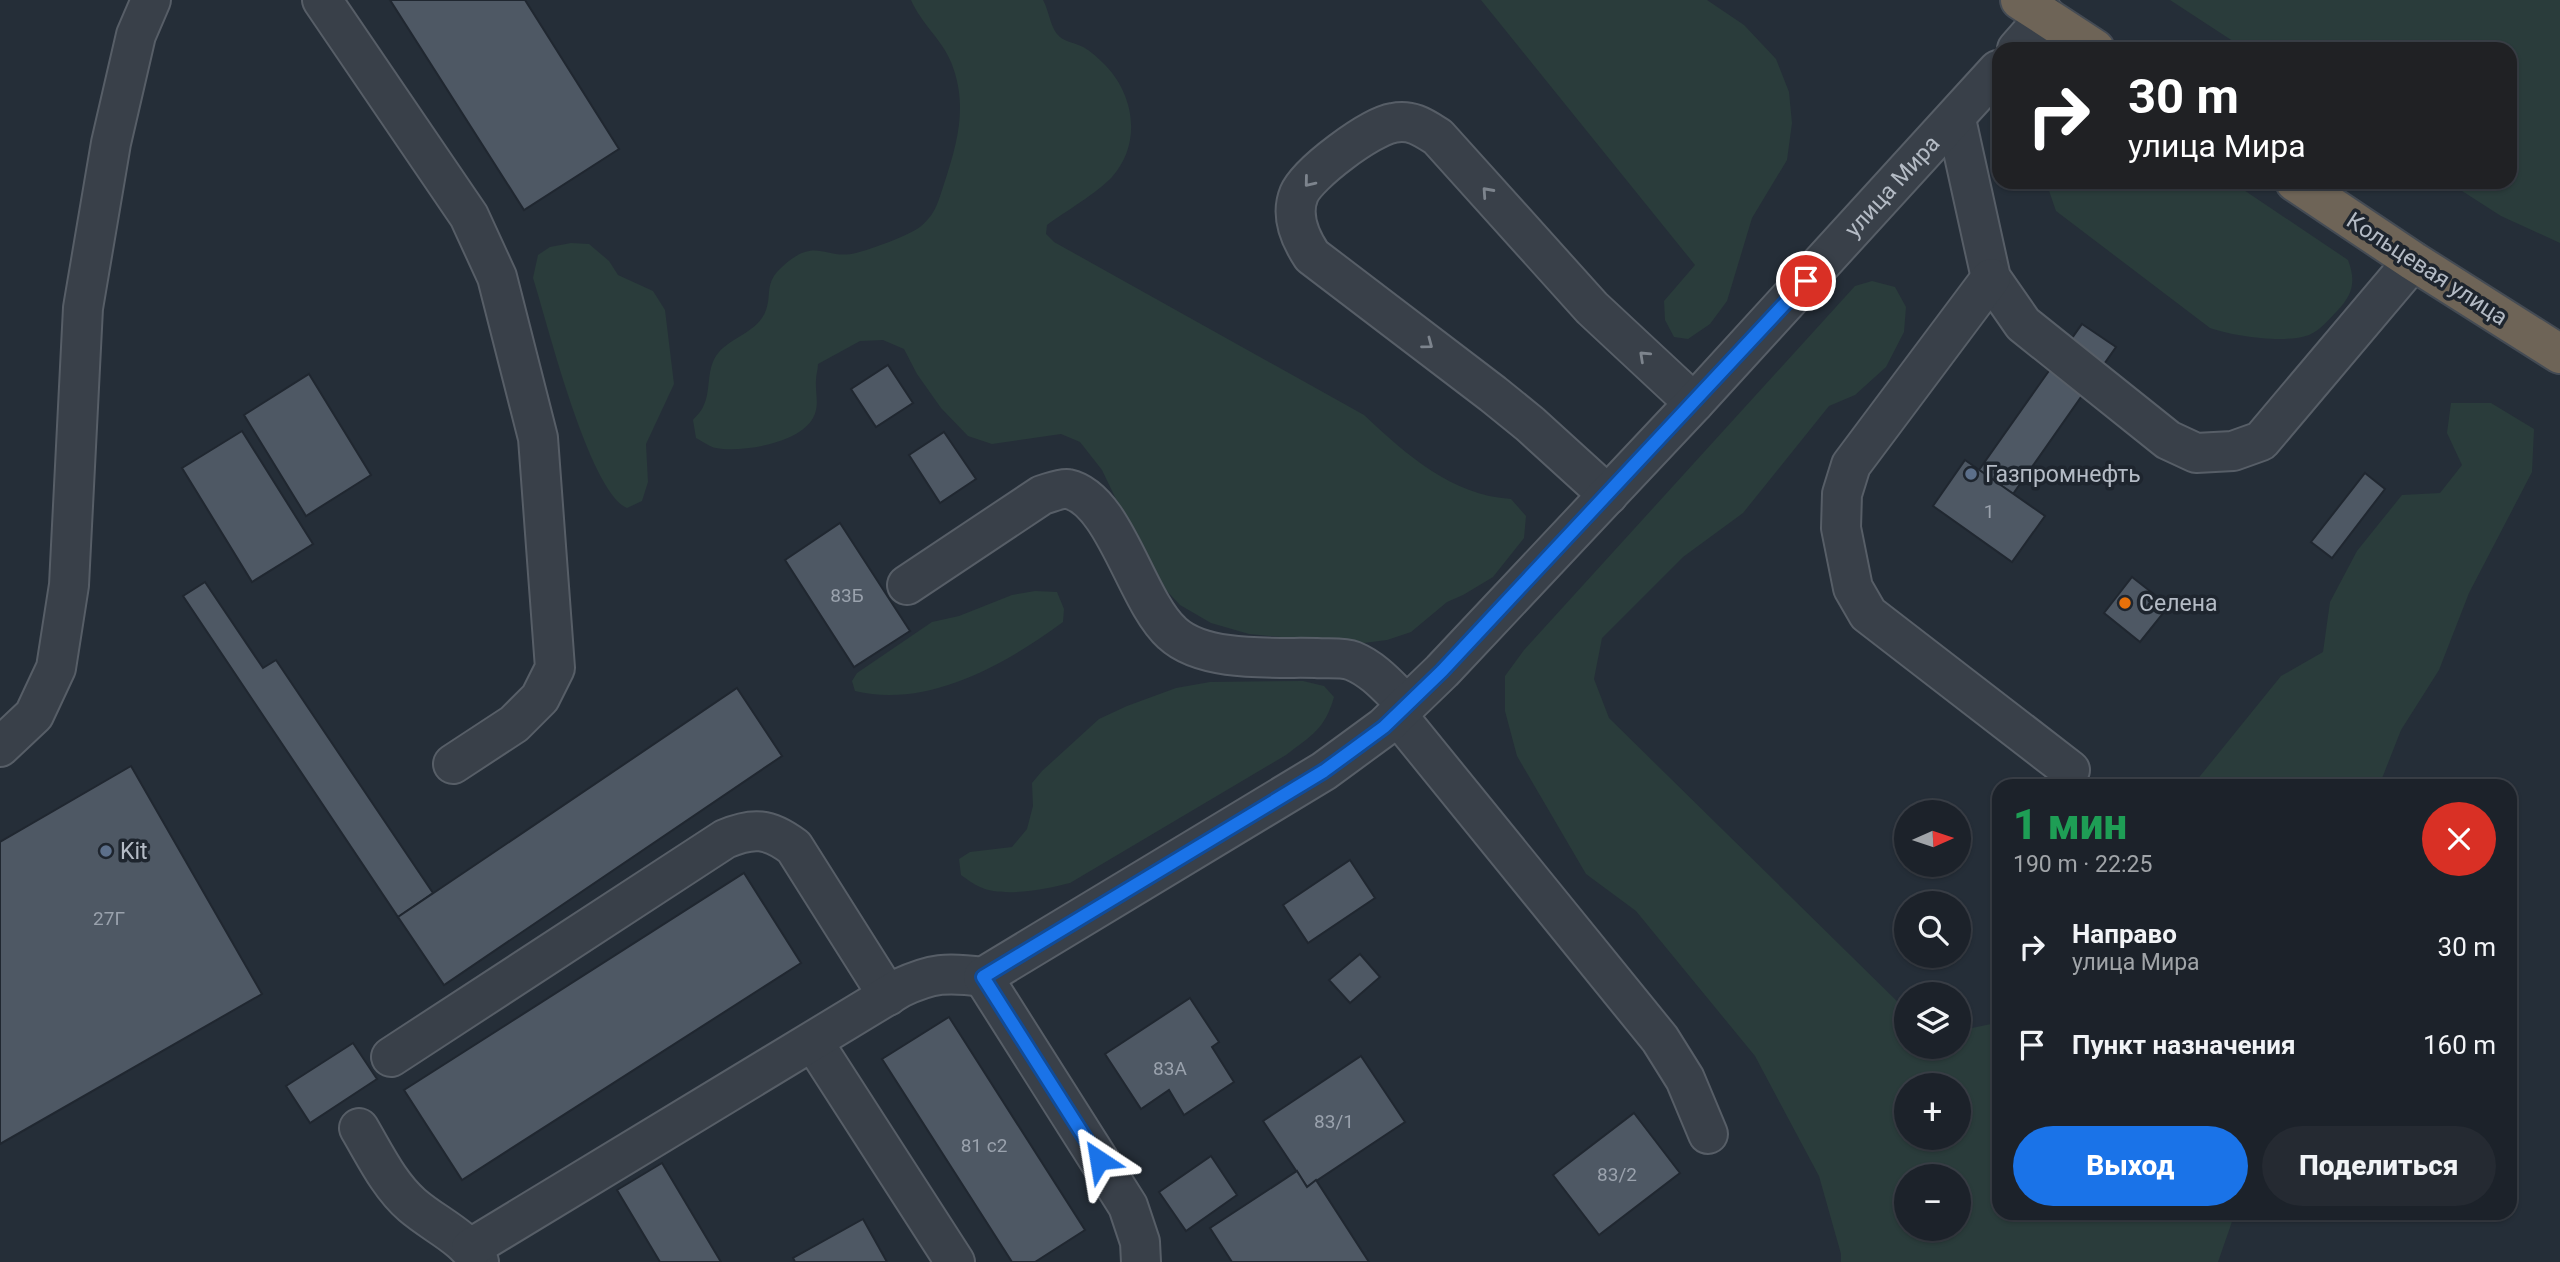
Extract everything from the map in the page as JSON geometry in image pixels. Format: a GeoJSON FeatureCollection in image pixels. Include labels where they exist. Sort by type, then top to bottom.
{"type":"FeatureCollection","features":[{"type":"Feature","properties":{"kind":"highway"},"geometry":{"type":"LineString","coordinates":[[2033,8],[2084,42]]}},
{"type":"Feature","properties":{"kind":"highway","name":"Кольцевая улица"},"geometry":{"type":"LineString","coordinates":[[2305,189],[2560,354]]}},
{"type":"Feature","properties":{"kind":"street"},"geometry":{"type":"LineString","coordinates":[[0,747],[34,715],[56,668],[69,585],[83,308],[111,143],[136,35],[151,0]]}},
{"type":"Feature","properties":{"kind":"street"},"geometry":{"type":"LineString","coordinates":[[322,0],[469,216],[497,277],[538,438],[555,668],[540,698],[514,724],[453,764]]}},
{"type":"Feature","properties":{"kind":"street"},"geometry":{"type":"LineString","coordinates":[[2020,42],[2033,8]]}},
{"type":"Feature","properties":{"kind":"street","name":"улица Мира"},"geometry":{"type":"LineString","coordinates":[[983,977],[1324,771],[1384,727],[1442,671],[1608,495],[1992,77]]}},
{"type":"Feature","properties":{"kind":"street"},"geometry":{"type":"LineString","coordinates":[[1956,119],[1991,278],[2023,324],[2168,440],[2196,453],[2233,451],[2261,441],[2413,261]]}},
{"type":"Feature","properties":{"kind":"street"},"geometry":{"type":"LineString","coordinates":[[1608,495],[1493,394],[1312,256],[1299,236],[1296,216],[1299,195],[1311,177],[1366,135],[1393,122],[1417,123],[1438,137],[1592,308],[1694,403]]}},
{"type":"Feature","properties":{"kind":"street"},"geometry":{"type":"LineString","coordinates":[[1991,278],[1851,465],[1842,494],[1841,528],[1853,588],[1868,614],[2070,770]]}},
{"type":"Feature","properties":{"kind":"street"},"geometry":{"type":"LineString","coordinates":[[907,585],[1042,495],[1065,488],[1080,493],[1099,509],[1158,617],[1173,635],[1195,646],[1228,655],[1350,660],[1369,669],[1660,1039],[1685,1079],[1708,1134]]}},
{"type":"Feature","properties":{"kind":"street"},"geometry":{"type":"LineString","coordinates":[[391,1057],[725,839],[743,831],[761,831],[779,836],[794,847],[888,996]]}},
{"type":"Feature","properties":{"kind":"street"},"geometry":{"type":"LineString","coordinates":[[359,1128],[393,1185],[412,1205],[475,1255],[888,996],[925,977],[938,974],[983,977],[1128,1206],[1140,1242],[1141,1262]]}},
{"type":"Feature","properties":{"kind":"street"},"geometry":{"type":"LineString","coordinates":[[814,1042],[955,1262]]}},
{"type":"Feature","properties":{"kind":"shaded area"},"geometry":{"type":"Polygon","coordinates":[[[911,0],[1043,0],[1057,34],[1089,51],[1113,74],[1127,102],[1131,118],[1128,148],[1112,177],[1090,196],[1047,225],[1046,234],[1054,242],[1364,415],[1414,458],[1449,481],[1489,496],[1511,499],[1526,516],[1524,538],[1493,577],[1447,602],[1411,632],[1387,640],[1356,644],[1249,634],[1211,623],[1180,605],[1153,576],[1102,470],[1080,442],[1061,434],[992,444],[968,436],[941,408],[917,374],[904,349],[883,340],[860,341],[818,364],[815,413],[806,427],[796,434],[769,444],[740,449],[716,448],[696,438],[693,420],[706,400],[715,358],[724,347],[751,329],[763,317],[771,283],[782,267],[804,252],[820,251],[845,255],[889,242],[920,227],[936,206],[957,137],[959,93],[947,54],[911,0]]]}},
{"type":"Feature","properties":{"kind":"shaded area"},"geometry":{"type":"Polygon","coordinates":[[[1481,0],[1707,0],[1744,25],[1776,59],[1789,92],[1792,123],[1787,160],[1752,218],[1727,301],[1710,324],[1688,339],[1674,337],[1665,320],[1664,301],[1695,265],[1481,0]]]}},
{"type":"Feature","properties":{"kind":"shaded area"},"geometry":{"type":"Polygon","coordinates":[[[2170,0],[2560,0],[2560,243],[2501,216],[2459,189],[2517,189],[2517,42],[2234,42],[2170,0]]]}},
{"type":"Feature","properties":{"kind":"shaded area"},"geometry":{"type":"Polygon","coordinates":[[[2048,189],[2242,189],[2348,260],[2352,287],[2343,304],[2321,327],[2309,335],[2287,339],[2232,334],[2210,328],[2056,211],[2048,189]]]}},
{"type":"Feature","properties":{"kind":"shaded area"},"geometry":{"type":"Polygon","coordinates":[[[571,243],[589,244],[609,261],[618,275],[653,291],[665,310],[674,384],[646,444],[648,482],[642,501],[627,508],[613,495],[584,440],[533,278],[538,255],[550,247],[571,243]]]}},
{"type":"Feature","properties":{"kind":"shaded area"},"geometry":{"type":"Polygon","coordinates":[[[1872,281],[1895,287],[1906,307],[1904,332],[1886,367],[1855,395],[1829,406],[1743,513],[1683,557],[1602,638],[1594,679],[1609,718],[1894,998],[1894,1059],[1971,1059],[1971,1028],[1992,1023],[1992,1220],[2233,1220],[2218,1262],[1841,1262],[1819,1176],[1755,1056],[1636,911],[1586,874],[1517,756],[1505,711],[1505,676],[1524,650],[1855,286],[1872,281]]]}},
{"type":"Feature","properties":{"kind":"shaded area"},"geometry":{"type":"Polygon","coordinates":[[[2451,403],[2491,403],[2534,429],[2532,472],[2469,593],[2439,670],[2401,730],[2382,779],[2198,779],[2281,676],[2323,652],[2330,602],[2357,551],[2402,495],[2440,493],[2462,465],[2447,433],[2451,403]]]}},
{"type":"Feature","properties":{"kind":"shaded area"},"geometry":{"type":"Polygon","coordinates":[[[1035,591],[1057,592],[1064,609],[1063,622],[1017,653],[965,679],[938,688],[910,694],[883,695],[855,691],[852,681],[857,673],[932,622],[959,616],[1012,595],[1035,591]]]}},
{"type":"Feature","properties":{"kind":"shaded area"},"geometry":{"type":"Polygon","coordinates":[[[1303,681],[1324,686],[1334,697],[1322,724],[1310,736],[1286,755],[1070,883],[1037,890],[1001,892],[980,887],[961,875],[959,859],[970,852],[1012,847],[1027,829],[1033,806],[1032,783],[1099,719],[1176,688],[1210,682],[1303,681]]]}},
{"type":"Feature","properties":{"kind":"building"},"geometry":{"type":"Polygon","coordinates":[[[390,0],[525,0],[619,149],[524,210],[390,0]]]}},
{"type":"Feature","properties":{"kind":"building"},"geometry":{"type":"Polygon","coordinates":[[[2082,324],[2116,347],[2013,494],[1979,470],[2082,324]]]}},
{"type":"Feature","properties":{"kind":"building"},"geometry":{"type":"Polygon","coordinates":[[[888,365],[913,403],[876,427],[851,389],[888,365]]]}},
{"type":"Feature","properties":{"kind":"building"},"geometry":{"type":"Polygon","coordinates":[[[309,374],[371,475],[306,516],[244,415],[309,374]]]}},
{"type":"Feature","properties":{"kind":"building"},"geometry":{"type":"Polygon","coordinates":[[[242,431],[313,544],[252,582],[182,468],[242,431]]]}},
{"type":"Feature","properties":{"kind":"building"},"geometry":{"type":"Polygon","coordinates":[[[944,432],[976,479],[940,503],[909,455],[944,432]]]}},
{"type":"Feature","properties":{"kind":"building"},"geometry":{"type":"Polygon","coordinates":[[[1965,460],[2045,516],[2012,562],[1933,506],[1965,460]]]}},
{"type":"Feature","properties":{"kind":"building"},"geometry":{"type":"Polygon","coordinates":[[[2365,473],[2385,489],[2332,558],[2311,542],[2365,473]]]}},
{"type":"Feature","properties":{"kind":"building"},"geometry":{"type":"Polygon","coordinates":[[[840,523],[910,631],[854,667],[785,560],[840,523]]]}},
{"type":"Feature","properties":{"kind":"building"},"geometry":{"type":"Polygon","coordinates":[[[2132,577],[2169,606],[2140,642],[2104,613],[2132,577]]]}},
{"type":"Feature","properties":{"kind":"building"},"geometry":{"type":"Polygon","coordinates":[[[205,582],[263,668],[276,660],[433,893],[398,917],[183,596],[205,582]]]}},
{"type":"Feature","properties":{"kind":"building"},"geometry":{"type":"Polygon","coordinates":[[[737,688],[782,756],[444,985],[398,917],[737,688]]]}},
{"type":"Feature","properties":{"kind":"building"},"geometry":{"type":"Polygon","coordinates":[[[131,766],[262,994],[0,1144],[0,842],[131,766]]]}},
{"type":"Feature","properties":{"kind":"building"},"geometry":{"type":"Polygon","coordinates":[[[1350,860],[1375,898],[1308,943],[1283,905],[1350,860]]]}},
{"type":"Feature","properties":{"kind":"building"},"geometry":{"type":"Polygon","coordinates":[[[744,873],[801,963],[462,1180],[404,1090],[744,873]]]}},
{"type":"Feature","properties":{"kind":"building"},"geometry":{"type":"Polygon","coordinates":[[[1360,954],[1380,977],[1350,1003],[1329,980],[1360,954]]]}},
{"type":"Feature","properties":{"kind":"building"},"geometry":{"type":"Polygon","coordinates":[[[1190,998],[1219,1042],[1212,1047],[1234,1082],[1184,1115],[1169,1090],[1141,1109],[1105,1054],[1190,998]]]}},
{"type":"Feature","properties":{"kind":"building"},"geometry":{"type":"Polygon","coordinates":[[[949,1017],[1085,1230],[1035,1262],[1012,1262],[882,1059],[949,1017]]]}},
{"type":"Feature","properties":{"kind":"building"},"geometry":{"type":"Polygon","coordinates":[[[353,1043],[377,1079],[310,1123],[286,1086],[353,1043]]]}},
{"type":"Feature","properties":{"kind":"building"},"geometry":{"type":"Polygon","coordinates":[[[1361,1056],[1405,1122],[1307,1187],[1263,1121],[1361,1056]]]}},
{"type":"Feature","properties":{"kind":"building"},"geometry":{"type":"Polygon","coordinates":[[[1634,1113],[1680,1173],[1599,1235],[1553,1175],[1634,1113]]]}},
{"type":"Feature","properties":{"kind":"building"},"geometry":{"type":"Polygon","coordinates":[[[1211,1156],[1237,1195],[1186,1231],[1159,1192],[1211,1156]]]}},
{"type":"Feature","properties":{"kind":"building"},"geometry":{"type":"Polygon","coordinates":[[[662,1163],[721,1262],[660,1262],[617,1190],[662,1163]]]}},
{"type":"Feature","properties":{"kind":"building"},"geometry":{"type":"Polygon","coordinates":[[[1297,1171],[1307,1187],[1316,1180],[1369,1262],[1232,1262],[1210,1228],[1297,1171]]]}},
{"type":"Feature","properties":{"kind":"building"},"geometry":{"type":"Polygon","coordinates":[[[863,1219],[887,1262],[795,1262],[793,1258],[863,1219]]]}},
{"type":"Feature","properties":{"kind":"place","name":"Газпромнефть"},"geometry":{"type":"Point","coordinates":[1971,474]}},
{"type":"Feature","properties":{"kind":"place","name":"Селена"},"geometry":{"type":"Point","coordinates":[2125,603]}},
{"type":"Feature","properties":{"kind":"place","name":"Kit"},"geometry":{"type":"Point","coordinates":[106,851]}},
{"type":"Feature","properties":{"kind":"route"},"geometry":{"type":"LineString","coordinates":[[1099,1160],[983,977],[1324,771],[1384,727],[1442,671],[1806,281]]}}]}
